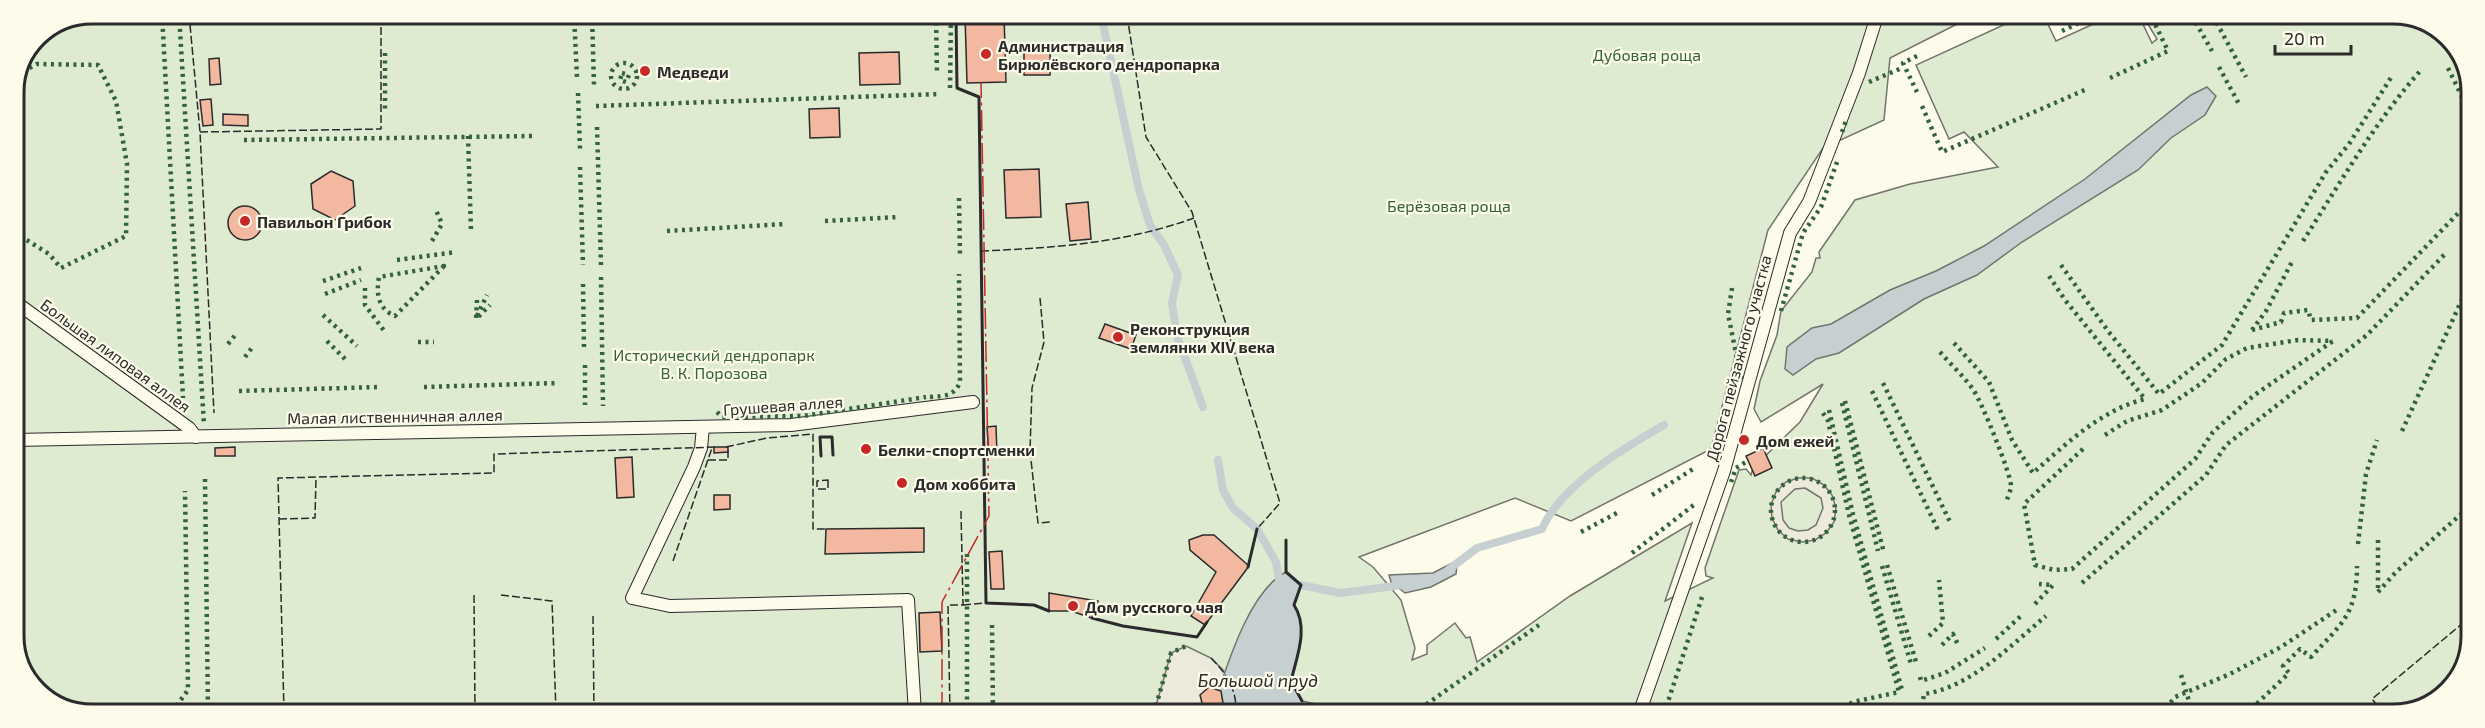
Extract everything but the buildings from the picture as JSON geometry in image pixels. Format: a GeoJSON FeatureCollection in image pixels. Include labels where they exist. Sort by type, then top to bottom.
{"type":"FeatureCollection","features":[{"type":"Feature","properties":{"kind":"lane","name":"Дорога пейзажного участка"},"geometry":{"type":"LineString","coordinates":[[1642,704],[1724,471],[1790,234],[1809,202],[1859,73],[1874,24]]}},
{"type":"Feature","properties":{"kind":"lane","name":"Большая липовая аллея"},"geometry":{"type":"LineString","coordinates":[[24,308],[189,428],[196,437]]}},
{"type":"Feature","properties":{"kind":"lane","name":"Грушевая аллея"},"geometry":{"type":"LineString","coordinates":[[595,428],[791,425],[973,402]]}},
{"type":"Feature","properties":{"kind":"lane"},"geometry":{"type":"LineString","coordinates":[[703,427],[701,448],[694,467],[632,598],[670,606],[908,600],[914,704]]}},
{"type":"Feature","properties":{"kind":"lane","name":"Малая лиственничная аллея"},"geometry":{"type":"LineString","coordinates":[[24,440],[595,428]]}},
{"type":"Feature","properties":{"kind":"green space"},"geometry":{"type":"Polygon","coordinates":[[[1957,24],[1890,58],[1884,120],[1823,148],[1768,230],[1711,449],[1571,521],[1515,498],[1359,557],[1373,567],[1401,600],[1415,648],[1412,660],[1427,654],[1427,645],[1455,623],[1466,638],[1470,637],[1477,662],[1570,596],[1692,523],[1665,601],[1713,578],[1706,576],[1705,568],[1739,470],[1746,469],[1751,475],[1753,468],[1800,422],[1823,384],[1761,422],[1754,409],[1760,381],[1777,335],[1781,311],[1812,272],[1816,258],[1820,258],[1819,252],[1855,200],[1910,184],[1998,167],[1964,132],[1949,139],[1916,65],[2006,24],[2048,24],[2056,41],[2093,24],[2143,24],[2152,43],[2157,39],[2148,24],[2393,24],[2411,26],[2427,33],[2444,47],[2456,66],[2461,88],[2461,636],[2459,654],[2450,674],[2434,690],[2415,700],[2393,704],[92,704],[74,702],[54,693],[33,670],[25,649],[25,79],[35,54],[44,44],[54,35],[79,25],[1957,24]]]}},
{"type":"Feature","properties":{"kind":"shaded area"},"geometry":{"type":"Polygon","coordinates":[[[1798,478],[1812,478],[1824,485],[1832,495],[1836,508],[1834,522],[1826,533],[1815,540],[1802,542],[1788,539],[1778,530],[1772,518],[1771,505],[1776,492],[1786,482],[1798,478]],[[1805,488],[1795,489],[1781,502],[1783,520],[1789,528],[1798,531],[1808,530],[1816,525],[1823,508],[1821,498],[1805,488]]]}},
{"type":"Feature","properties":{"kind":"shaded area"},"geometry":{"type":"Polygon","coordinates":[[[1186,646],[1211,658],[1223,670],[1232,686],[1235,704],[1157,704],[1171,653],[1186,646]]]}},
{"type":"Feature","properties":{"kind":"water"},"geometry":{"type":"Polygon","coordinates":[[[2207,87],[2216,96],[2205,115],[2171,138],[2138,170],[2022,242],[1977,275],[1924,299],[1839,353],[1816,359],[1793,375],[1785,369],[1787,347],[1812,328],[1831,324],[1890,290],[1936,271],[1984,246],[2085,179],[2191,95],[2207,87]]]}},
{"type":"Feature","properties":{"kind":"water"},"geometry":{"type":"Polygon","coordinates":[[[1452,563],[1457,565],[1456,574],[1431,587],[1405,593],[1391,582],[1389,575],[1433,573],[1452,563]]]}},
{"type":"Feature","properties":{"kind":"water","name":"Большой пруд"},"geometry":{"type":"Polygon","coordinates":[[[1286,572],[1301,585],[1294,605],[1301,623],[1301,633],[1299,652],[1291,681],[1302,701],[1316,704],[1214,704],[1239,635],[1260,597],[1272,582],[1286,572]]]}},
{"type":"Feature","properties":{"kind":"waterway"},"geometry":{"type":"LineString","coordinates":[[1103,24],[1139,190],[1150,225],[1164,245],[1178,275],[1172,303],[1177,336],[1203,407]]}},
{"type":"Feature","properties":{"kind":"waterway"},"geometry":{"type":"LineString","coordinates":[[1448,570],[1477,548],[1542,529],[1563,497],[1578,483],[1613,456],[1664,425]]}},
{"type":"Feature","properties":{"kind":"waterway"},"geometry":{"type":"LineString","coordinates":[[1218,460],[1223,490],[1233,508],[1257,529],[1276,562],[1280,586]]}},
{"type":"Feature","properties":{"kind":"waterway"},"geometry":{"type":"LineString","coordinates":[[1294,588],[1301,585],[1340,593],[1403,585]]}},
{"type":"Feature","properties":{"kind":"hedge"},"geometry":{"type":"LineString","coordinates":[[163,24],[183,398]]}},
{"type":"Feature","properties":{"kind":"hedge"},"geometry":{"type":"LineString","coordinates":[[180,24],[204,425]]}},
{"type":"Feature","properties":{"kind":"hedge"},"geometry":{"type":"LineString","coordinates":[[574,24],[577,78]]}},
{"type":"Feature","properties":{"kind":"hedge"},"geometry":{"type":"LineString","coordinates":[[592,24],[594,86]]}},
{"type":"Feature","properties":{"kind":"hedge"},"geometry":{"type":"LineString","coordinates":[[936,24],[937,74]]}},
{"type":"Feature","properties":{"kind":"hedge"},"geometry":{"type":"LineString","coordinates":[[950,88],[951,24]]}},
{"type":"Feature","properties":{"kind":"hedge"},"geometry":{"type":"LineString","coordinates":[[2062,31],[2076,24]]}},
{"type":"Feature","properties":{"kind":"hedge"},"geometry":{"type":"LineString","coordinates":[[2110,78],[2168,51],[2155,24]]}},
{"type":"Feature","properties":{"kind":"hedge"},"geometry":{"type":"LineString","coordinates":[[2197,24],[2212,51]]}},
{"type":"Feature","properties":{"kind":"hedge"},"geometry":{"type":"LineString","coordinates":[[2217,24],[2246,77]]}},
{"type":"Feature","properties":{"kind":"hedge"},"geometry":{"type":"LineString","coordinates":[[385,53],[385,112]]}},
{"type":"Feature","properties":{"kind":"hedge"},"geometry":{"type":"LineString","coordinates":[[1917,56],[1903,63],[1917,92]]}},
{"type":"Feature","properties":{"kind":"hedge"},"geometry":{"type":"LineString","coordinates":[[624,63],[633,67],[637,76],[633,85],[624,89],[615,85],[611,76],[615,67],[624,63]]}},
{"type":"Feature","properties":{"kind":"hedge"},"geometry":{"type":"LineString","coordinates":[[24,238],[49,254],[61,268],[126,236],[127,164],[116,101],[98,65],[37,64],[28,69]]}},
{"type":"Feature","properties":{"kind":"hedge"},"geometry":{"type":"LineString","coordinates":[[2219,67],[2239,104]]}},
{"type":"Feature","properties":{"kind":"hedge"},"geometry":{"type":"LineString","coordinates":[[1869,82],[1902,68]]}},
{"type":"Feature","properties":{"kind":"hedge"},"geometry":{"type":"LineString","coordinates":[[2448,68],[2461,95]]}},
{"type":"Feature","properties":{"kind":"hedge"},"geometry":{"type":"LineString","coordinates":[[2303,241],[2388,110],[2421,70]]}},
{"type":"Feature","properties":{"kind":"hedge"},"geometry":{"type":"LineString","coordinates":[[622,73],[629,75],[626,82],[620,80],[622,73]]}},
{"type":"Feature","properties":{"kind":"hedge"},"geometry":{"type":"LineString","coordinates":[[2061,265],[2108,331],[2159,394],[2222,345],[2326,172],[2349,144],[2392,76]]}},
{"type":"Feature","properties":{"kind":"hedge"},"geometry":{"type":"LineString","coordinates":[[1922,106],[1942,152],[2087,89]]}},
{"type":"Feature","properties":{"kind":"hedge"},"geometry":{"type":"LineString","coordinates":[[578,93],[580,149]]}},
{"type":"Feature","properties":{"kind":"hedge"},"geometry":{"type":"LineString","coordinates":[[596,106],[940,94]]}},
{"type":"Feature","properties":{"kind":"hedge"},"geometry":{"type":"LineString","coordinates":[[1842,132],[1847,118]]}},
{"type":"Feature","properties":{"kind":"hedge"},"geometry":{"type":"LineString","coordinates":[[597,127],[601,265]]}},
{"type":"Feature","properties":{"kind":"hedge"},"geometry":{"type":"LineString","coordinates":[[468,136],[471,231]]}},
{"type":"Feature","properties":{"kind":"hedge"},"geometry":{"type":"LineString","coordinates":[[244,140],[533,136]]}},
{"type":"Feature","properties":{"kind":"hedge"},"geometry":{"type":"LineString","coordinates":[[1781,311],[1803,233],[1821,207],[1837,162]]}},
{"type":"Feature","properties":{"kind":"hedge"},"geometry":{"type":"LineString","coordinates":[[580,167],[583,265]]}},
{"type":"Feature","properties":{"kind":"hedge"},"geometry":{"type":"LineString","coordinates":[[959,198],[960,256]]}},
{"type":"Feature","properties":{"kind":"hedge"},"geometry":{"type":"LineString","coordinates":[[432,241],[442,224],[436,210]]}},
{"type":"Feature","properties":{"kind":"hedge"},"geometry":{"type":"LineString","coordinates":[[2252,330],[2281,322],[2284,313],[2308,310],[2311,320],[2357,318],[2461,210]]}},
{"type":"Feature","properties":{"kind":"hedge"},"geometry":{"type":"LineString","coordinates":[[825,221],[899,217]]}},
{"type":"Feature","properties":{"kind":"hedge"},"geometry":{"type":"LineString","coordinates":[[667,231],[785,224]]}},
{"type":"Feature","properties":{"kind":"hedge"},"geometry":{"type":"LineString","coordinates":[[397,260],[456,252]]}},
{"type":"Feature","properties":{"kind":"hedge"},"geometry":{"type":"LineString","coordinates":[[2082,583],[2206,475],[2226,445],[2367,335],[2445,254]]}},
{"type":"Feature","properties":{"kind":"hedge"},"geometry":{"type":"LineString","coordinates":[[2252,330],[2266,311],[2293,260]]}},
{"type":"Feature","properties":{"kind":"hedge"},"geometry":{"type":"LineString","coordinates":[[444,266],[395,316],[382,305],[378,295],[379,277],[444,266]]}},
{"type":"Feature","properties":{"kind":"hedge"},"geometry":{"type":"LineString","coordinates":[[323,281],[361,268]]}},
{"type":"Feature","properties":{"kind":"hedge"},"geometry":{"type":"LineString","coordinates":[[930,397],[952,393],[960,382],[959,274]]}},
{"type":"Feature","properties":{"kind":"hedge"},"geometry":{"type":"LineString","coordinates":[[1954,343],[1989,382],[2012,440],[2033,473],[2085,429],[2114,411],[2145,399],[2065,300],[2049,276]]}},
{"type":"Feature","properties":{"kind":"hedge"},"geometry":{"type":"LineString","coordinates":[[601,277],[603,406]]}},
{"type":"Feature","properties":{"kind":"hedge"},"geometry":{"type":"LineString","coordinates":[[325,294],[361,280]]}},
{"type":"Feature","properties":{"kind":"hedge"},"geometry":{"type":"LineString","coordinates":[[583,284],[584,347]]}},
{"type":"Feature","properties":{"kind":"hedge"},"geometry":{"type":"LineString","coordinates":[[365,288],[365,305],[385,332]]}},
{"type":"Feature","properties":{"kind":"hedge"},"geometry":{"type":"LineString","coordinates":[[1732,288],[1728,314],[1742,383]]}},
{"type":"Feature","properties":{"kind":"hedge"},"geometry":{"type":"LineString","coordinates":[[477,316],[487,295]]}},
{"type":"Feature","properties":{"kind":"hedge"},"geometry":{"type":"LineString","coordinates":[[477,300],[476,319],[490,305]]}},
{"type":"Feature","properties":{"kind":"hedge"},"geometry":{"type":"LineString","coordinates":[[2402,431],[2461,302]]}},
{"type":"Feature","properties":{"kind":"hedge"},"geometry":{"type":"LineString","coordinates":[[323,315],[357,346]]}},
{"type":"Feature","properties":{"kind":"hedge"},"geometry":{"type":"LineString","coordinates":[[228,344],[237,333]]}},
{"type":"Feature","properties":{"kind":"hedge"},"geometry":{"type":"LineString","coordinates":[[2105,435],[2127,421],[2162,410],[2202,383],[2226,359],[2247,348],[2298,340],[2333,341]]}},
{"type":"Feature","properties":{"kind":"hedge"},"geometry":{"type":"LineString","coordinates":[[327,341],[348,362]]}},
{"type":"Feature","properties":{"kind":"hedge"},"geometry":{"type":"LineString","coordinates":[[2083,449],[2024,504],[2035,565],[2054,570],[2072,569],[2195,459],[2213,432],[2253,396],[2333,341]]}},
{"type":"Feature","properties":{"kind":"hedge"},"geometry":{"type":"LineString","coordinates":[[418,342],[434,342]]}},
{"type":"Feature","properties":{"kind":"hedge"},"geometry":{"type":"LineString","coordinates":[[245,357],[254,345]]}},
{"type":"Feature","properties":{"kind":"hedge"},"geometry":{"type":"LineString","coordinates":[[1940,352],[1970,386],[1983,409],[2010,479],[2011,488],[2007,500]]}},
{"type":"Feature","properties":{"kind":"hedge"},"geometry":{"type":"LineString","coordinates":[[585,365],[585,405]]}},
{"type":"Feature","properties":{"kind":"hedge"},"geometry":{"type":"LineString","coordinates":[[424,387],[559,383]]}},
{"type":"Feature","properties":{"kind":"hedge"},"geometry":{"type":"LineString","coordinates":[[1883,383],[1950,522]]}},
{"type":"Feature","properties":{"kind":"hedge"},"geometry":{"type":"LineString","coordinates":[[239,391],[379,387]]}},
{"type":"Feature","properties":{"kind":"hedge"},"geometry":{"type":"LineString","coordinates":[[1872,391],[1938,530]]}},
{"type":"Feature","properties":{"kind":"hedge"},"geometry":{"type":"LineString","coordinates":[[717,412],[722,417],[803,416],[926,397]]}},
{"type":"Feature","properties":{"kind":"hedge"},"geometry":{"type":"LineString","coordinates":[[1845,401],[1884,553]]}},
{"type":"Feature","properties":{"kind":"hedge"},"geometry":{"type":"LineString","coordinates":[[1842,403],[1878,551]]}},
{"type":"Feature","properties":{"kind":"hedge"},"geometry":{"type":"LineString","coordinates":[[1829,410],[1853,514],[1902,690]]}},
{"type":"Feature","properties":{"kind":"hedge"},"geometry":{"type":"LineString","coordinates":[[1823,413],[1828,421],[1849,515],[1899,692],[1850,704]]}},
{"type":"Feature","properties":{"kind":"hedge"},"geometry":{"type":"LineString","coordinates":[[2358,544],[2366,474],[2377,440]]}},
{"type":"Feature","properties":{"kind":"hedge"},"geometry":{"type":"LineString","coordinates":[[1731,482],[1736,468],[1746,462]]}},
{"type":"Feature","properties":{"kind":"hedge"},"geometry":{"type":"LineString","coordinates":[[1652,495],[1693,469]]}},
{"type":"Feature","properties":{"kind":"hedge"},"geometry":{"type":"LineString","coordinates":[[1803,478],[1815,480],[1826,487],[1833,498],[1835,510],[1833,522],[1826,533],[1815,540],[1803,542],[1791,540],[1780,533],[1773,522],[1771,510],[1773,498],[1780,487],[1791,480],[1803,478]]}},
{"type":"Feature","properties":{"kind":"hedge"},"geometry":{"type":"LineString","coordinates":[[205,479],[208,704]]}},
{"type":"Feature","properties":{"kind":"hedge"},"geometry":{"type":"LineString","coordinates":[[178,704],[188,690],[185,491]]}},
{"type":"Feature","properties":{"kind":"hedge"},"geometry":{"type":"LineString","coordinates":[[1632,553],[1695,504]]}},
{"type":"Feature","properties":{"kind":"hedge"},"geometry":{"type":"LineString","coordinates":[[1581,532],[1617,513]]}},
{"type":"Feature","properties":{"kind":"hedge"},"geometry":{"type":"LineString","coordinates":[[2378,592],[2396,572],[2461,514]]}},
{"type":"Feature","properties":{"kind":"hedge"},"geometry":{"type":"LineString","coordinates":[[2378,540],[2378,592]]}},
{"type":"Feature","properties":{"kind":"hedge"},"geometry":{"type":"LineString","coordinates":[[967,554],[967,704]]}},
{"type":"Feature","properties":{"kind":"hedge"},"geometry":{"type":"LineString","coordinates":[[1887,565],[1916,662]]}},
{"type":"Feature","properties":{"kind":"hedge"},"geometry":{"type":"LineString","coordinates":[[1882,566],[1911,664]]}},
{"type":"Feature","properties":{"kind":"hedge"},"geometry":{"type":"LineString","coordinates":[[2256,704],[2289,673],[2283,666],[2300,649],[2311,657],[2339,627],[2354,596],[2357,566]]}},
{"type":"Feature","properties":{"kind":"hedge"},"geometry":{"type":"LineString","coordinates":[[1929,636],[1943,623],[1939,580]]}},
{"type":"Feature","properties":{"kind":"hedge"},"geometry":{"type":"LineString","coordinates":[[2035,604],[2053,585],[2039,584]]}},
{"type":"Feature","properties":{"kind":"hedge"},"geometry":{"type":"LineString","coordinates":[[1667,704],[1703,594]]}},
{"type":"Feature","properties":{"kind":"hedge"},"geometry":{"type":"LineString","coordinates":[[2169,704],[2175,697],[2230,674],[2281,647],[2338,609]]}},
{"type":"Feature","properties":{"kind":"hedge"},"geometry":{"type":"LineString","coordinates":[[1996,639],[2022,615]]}},
{"type":"Feature","properties":{"kind":"hedge"},"geometry":{"type":"LineString","coordinates":[[1922,704],[1924,694],[1941,690],[1974,674],[2046,616]]}},
{"type":"Feature","properties":{"kind":"hedge"},"geometry":{"type":"LineString","coordinates":[[992,625],[993,704]]}},
{"type":"Feature","properties":{"kind":"hedge"},"geometry":{"type":"LineString","coordinates":[[1427,704],[1539,625]]}},
{"type":"Feature","properties":{"kind":"hedge"},"geometry":{"type":"LineString","coordinates":[[1942,645],[1953,634],[1959,647]]}},
{"type":"Feature","properties":{"kind":"hedge"},"geometry":{"type":"LineString","coordinates":[[1157,704],[1171,653],[1186,646]]}},
{"type":"Feature","properties":{"kind":"hedge"},"geometry":{"type":"LineString","coordinates":[[1920,677],[1921,681],[1945,673],[1985,648]]}},
{"type":"Feature","properties":{"kind":"hedge"},"geometry":{"type":"LineString","coordinates":[[2181,675],[2190,704]]}},
{"type":"Feature","properties":{"kind":"fence"},"geometry":{"type":"LineString","coordinates":[[190,24],[200,132],[214,413]]}},
{"type":"Feature","properties":{"kind":"fence"},"geometry":{"type":"LineString","coordinates":[[200,132],[381,129],[381,24]]}},
{"type":"Feature","properties":{"kind":"fence"},"geometry":{"type":"LineString","coordinates":[[1128,24],[1146,137],[1192,212],[1280,503],[1257,529]]}},
{"type":"Feature","properties":{"kind":"fence"},"geometry":{"type":"LineString","coordinates":[[981,251],[1116,239],[1194,218]]}},
{"type":"Feature","properties":{"kind":"fence"},"geometry":{"type":"LineString","coordinates":[[1040,298],[1044,342],[1032,388],[1030,451],[1038,523],[1051,522]]}},
{"type":"Feature","properties":{"kind":"fence"},"geometry":{"type":"LineString","coordinates":[[726,447],[767,438],[813,434],[813,529],[826,529]]}},
{"type":"Feature","properties":{"kind":"fence"},"geometry":{"type":"LineString","coordinates":[[284,704],[278,478],[494,473],[494,454],[717,447]]}},
{"type":"Feature","properties":{"kind":"fence"},"geometry":{"type":"LineString","coordinates":[[673,561],[712,448]]}},
{"type":"Feature","properties":{"kind":"fence"},"geometry":{"type":"LineString","coordinates":[[708,460],[728,460],[728,450]]}},
{"type":"Feature","properties":{"kind":"fence"},"geometry":{"type":"LineString","coordinates":[[279,519],[315,518],[316,477]]}},
{"type":"Feature","properties":{"kind":"fence"},"geometry":{"type":"LineString","coordinates":[[828,480],[828,489],[817,489],[817,481],[828,480]]}},
{"type":"Feature","properties":{"kind":"fence"},"geometry":{"type":"LineString","coordinates":[[950,704],[948,605],[963,605],[961,511]]}},
{"type":"Feature","properties":{"kind":"fence"},"geometry":{"type":"LineString","coordinates":[[474,595],[475,704]]}},
{"type":"Feature","properties":{"kind":"fence"},"geometry":{"type":"LineString","coordinates":[[501,595],[552,601],[556,704]]}},
{"type":"Feature","properties":{"kind":"fence"},"geometry":{"type":"LineString","coordinates":[[963,605],[986,603]]}},
{"type":"Feature","properties":{"kind":"fence"},"geometry":{"type":"LineString","coordinates":[[593,616],[594,704]]}},
{"type":"Feature","properties":{"kind":"fence"},"geometry":{"type":"LineString","coordinates":[[2376,704],[2372,699],[2461,625]]}},
{"type":"Feature","properties":{"kind":"fence"},"geometry":{"type":"LineString","coordinates":[[1211,658],[1230,683],[1236,704]]}},
{"type":"Feature","properties":{"kind":"wall"},"geometry":{"type":"LineString","coordinates":[[956,24],[957,88],[979,97],[986,603],[1034,605],[1049,611]]}},
{"type":"Feature","properties":{"kind":"wall"},"geometry":{"type":"LineString","coordinates":[[821,456],[820,437],[832,437],[833,455]]}},
{"type":"Feature","properties":{"kind":"wall"},"geometry":{"type":"LineString","coordinates":[[1248,567],[1257,529]]}},
{"type":"Feature","properties":{"kind":"wall"},"geometry":{"type":"LineString","coordinates":[[1286,540],[1286,572],[1301,585],[1294,605],[1301,623],[1301,633],[1299,652],[1291,681],[1302,701]]}},
{"type":"Feature","properties":{"kind":"wall"},"geometry":{"type":"LineString","coordinates":[[1092,618],[1123,626],[1197,637],[1207,622]]}},
{"type":"Feature","properties":{"kind":"power"},"geometry":{"type":"LineString","coordinates":[[942,704],[942,602],[989,516],[981,82]]}},
{"type":"Feature","properties":{"kind":"place","name":"Администрация Бирюлёвского дендропарка"},"geometry":{"type":"Point","coordinates":[986,54]}},
{"type":"Feature","properties":{"kind":"place","name":"Медведи"},"geometry":{"type":"Point","coordinates":[645,71]}},
{"type":"Feature","properties":{"kind":"place","name":"Павильон Грибок"},"geometry":{"type":"Point","coordinates":[245,221]}},
{"type":"Feature","properties":{"kind":"place","name":"Реконструкция землянки XIV века"},"geometry":{"type":"Point","coordinates":[1118,337]}},
{"type":"Feature","properties":{"kind":"place","name":"Дом ежей"},"geometry":{"type":"Point","coordinates":[1744,440]}},
{"type":"Feature","properties":{"kind":"place","name":"Белки-спортсменки"},"geometry":{"type":"Point","coordinates":[866,449]}},
{"type":"Feature","properties":{"kind":"place","name":"Дом хоббита"},"geometry":{"type":"Point","coordinates":[902,483]}},
{"type":"Feature","properties":{"kind":"place","name":"Дом русского чая"},"geometry":{"type":"Point","coordinates":[1073,606]}},
{"type":"Feature","properties":{"kind":"park label","name":"Дубовая роща"},"geometry":{"type":"Point","coordinates":[1647,54]}},
{"type":"Feature","properties":{"kind":"park label","name":"Берёзовая роща"},"geometry":{"type":"Point","coordinates":[1449,205]}},
{"type":"Feature","properties":{"kind":"park label","name":"Исторический дендропарк В. К. Порозова"},"geometry":{"type":"Point","coordinates":[714,363]}}]}
